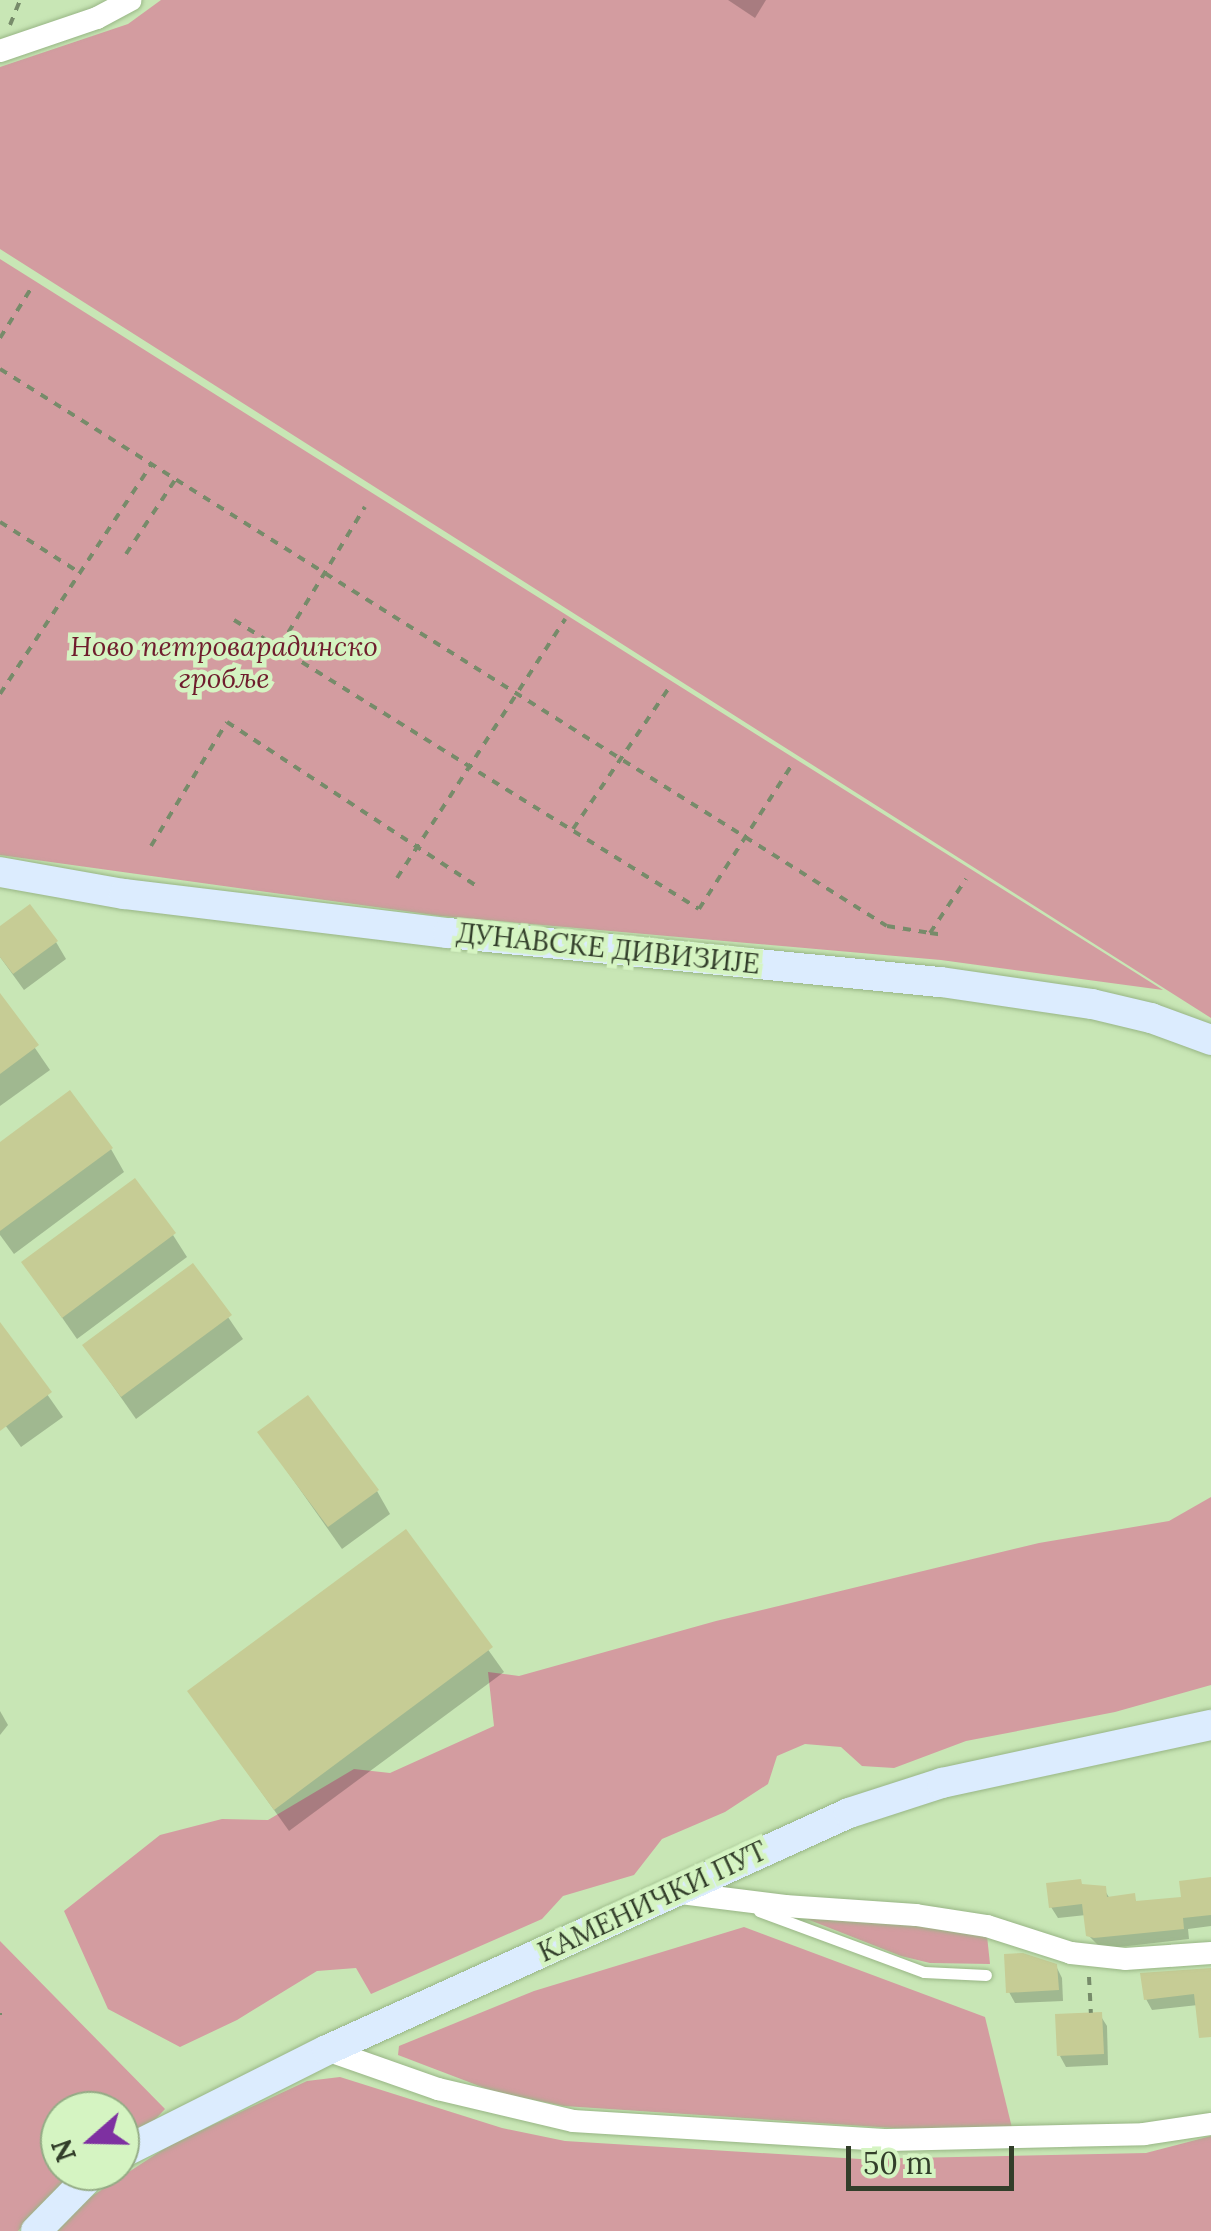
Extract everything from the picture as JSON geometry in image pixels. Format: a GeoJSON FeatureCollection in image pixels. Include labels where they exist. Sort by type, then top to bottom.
{"type":"FeatureCollection","features":[{"type":"Feature","properties":{"kind":"main road","name":"ДУНАВСКЕ ДИВИЗИЈЕ"},"geometry":{"type":"LineString","coordinates":[[0,872],[124,894],[448,932],[941,982],[1092,1004],[1151,1018],[1211,1040]]}},
{"type":"Feature","properties":{"kind":"main road","name":"КАМЕНИЧКИ ПУТ"},"geometry":{"type":"LineString","coordinates":[[140,2144],[327,2050],[849,1813],[942,1783],[1211,1725]]}},
{"type":"Feature","properties":{"kind":"main road"},"geometry":{"type":"LineString","coordinates":[[36,2231],[75,2191]]}},
{"type":"Feature","properties":{"kind":"street"},"geometry":{"type":"LineString","coordinates":[[0,52],[97,18],[132,0]]}},
{"type":"Feature","properties":{"kind":"street"},"geometry":{"type":"LineString","coordinates":[[672,1892],[916,1915],[987,1926],[1087,1955],[1125,1959],[1211,1952]]}},
{"type":"Feature","properties":{"kind":"street"},"geometry":{"type":"LineString","coordinates":[[327,2050],[438,2090],[573,2121],[888,2140],[1144,2134],[1211,2124]]}},
{"type":"Feature","properties":{"kind":"lane"},"geometry":{"type":"LineString","coordinates":[[732,1900],[924,1972],[986,1975]]}},
{"type":"Feature","properties":{"kind":"path"},"geometry":{"type":"LineString","coordinates":[[0,338],[32,287]]}},
{"type":"Feature","properties":{"kind":"path"},"geometry":{"type":"LineString","coordinates":[[0,369],[887,926],[945,935]]}},
{"type":"Feature","properties":{"kind":"path"},"geometry":{"type":"LineString","coordinates":[[0,694],[151,465]]}},
{"type":"Feature","properties":{"kind":"path"},"geometry":{"type":"LineString","coordinates":[[126,554],[175,480]]}},
{"type":"Feature","properties":{"kind":"path"},"geometry":{"type":"LineString","coordinates":[[280,646],[366,507]]}},
{"type":"Feature","properties":{"kind":"path"},"geometry":{"type":"LineString","coordinates":[[0,522],[80,573]]}},
{"type":"Feature","properties":{"kind":"path"},"geometry":{"type":"LineString","coordinates":[[234,620],[699,909],[791,766]]}},
{"type":"Feature","properties":{"kind":"path"},"geometry":{"type":"LineString","coordinates":[[397,878],[565,620]]}},
{"type":"Feature","properties":{"kind":"path"},"geometry":{"type":"LineString","coordinates":[[573,829],[669,688]]}},
{"type":"Feature","properties":{"kind":"path"},"geometry":{"type":"LineString","coordinates":[[151,846],[226,722],[478,887]]}},
{"type":"Feature","properties":{"kind":"path"},"geometry":{"type":"LineString","coordinates":[[930,934],[966,879]]}},
{"type":"Feature","properties":{"kind":"path"},"geometry":{"type":"LineString","coordinates":[[1087,1955],[1091,2013]]}},
{"type":"Feature","properties":{"kind":"green space"},"geometry":{"type":"Polygon","coordinates":[[[161,0],[1211,0],[1211,1018],[0,249],[0,67],[128,24],[161,0]]]}},
{"type":"Feature","properties":{"kind":"green space","name":"Ново петроварадинско гробље"},"geometry":{"type":"Polygon","coordinates":[[[0,259],[1163,990],[941,960],[441,916],[0,855],[0,259]]]}},
{"type":"Feature","properties":{"kind":"green space"},"geometry":{"type":"Polygon","coordinates":[[[1211,1497],[1211,1685],[1115,1712],[966,1741],[894,1768],[862,1766],[841,1747],[805,1744],[777,1756],[768,1784],[725,1812],[662,1839],[634,1875],[563,1896],[542,1919],[371,1994],[356,1968],[317,1971],[237,2020],[180,2047],[108,2009],[64,1911],[160,1835],[222,1819],[268,1820],[354,1769],[390,1773],[494,1726],[488,1672],[519,1676],[716,1621],[1039,1543],[1169,1521],[1211,1497]]]}},
{"type":"Feature","properties":{"kind":"green space"},"geometry":{"type":"Polygon","coordinates":[[[789,1912],[915,1923],[987,1936],[990,1964],[930,1963],[901,1956],[789,1912]]]}},
{"type":"Feature","properties":{"kind":"green space"},"geometry":{"type":"Polygon","coordinates":[[[744,1927],[985,2017],[1014,2136],[564,2106],[495,2092],[398,2055],[399,2046],[534,1991],[744,1927]]]}},
{"type":"Feature","properties":{"kind":"green space"},"geometry":{"type":"Polygon","coordinates":[[[0,1941],[165,2109],[140,2131],[140,2091],[40,2091],[40,2191],[56,2191],[18,2231],[0,2231],[0,1941]]]}},
{"type":"Feature","properties":{"kind":"green space"},"geometry":{"type":"Polygon","coordinates":[[[340,2077],[502,2128],[565,2141],[860,2159],[1146,2153],[1211,2136],[1211,2231],[57,2231],[100,2191],[140,2191],[140,2165],[170,2145],[307,2081],[340,2077]]]}},
{"type":"Feature","properties":{"kind":"building"},"geometry":{"type":"Polygon","coordinates":[[[30,904],[58,941],[13,974],[0,957],[0,926],[30,904]]]}},
{"type":"Feature","properties":{"kind":"building"},"geometry":{"type":"Polygon","coordinates":[[[0,993],[39,1045],[0,1074],[0,993]]]}},
{"type":"Feature","properties":{"kind":"building"},"geometry":{"type":"Polygon","coordinates":[[[70,1090],[113,1148],[0,1231],[0,1142],[70,1090]]]}},
{"type":"Feature","properties":{"kind":"building"},"geometry":{"type":"Polygon","coordinates":[[[135,1178],[176,1233],[62,1318],[21,1262],[135,1178]]]}},
{"type":"Feature","properties":{"kind":"building"},"geometry":{"type":"Polygon","coordinates":[[[193,1263],[232,1315],[121,1397],[82,1345],[193,1263]]]}},
{"type":"Feature","properties":{"kind":"building"},"geometry":{"type":"Polygon","coordinates":[[[0,1322],[52,1392],[0,1431],[0,1322]]]}},
{"type":"Feature","properties":{"kind":"building"},"geometry":{"type":"Polygon","coordinates":[[[308,1395],[379,1490],[328,1527],[257,1432],[308,1395]]]}},
{"type":"Feature","properties":{"kind":"building"},"geometry":{"type":"Polygon","coordinates":[[[406,1529],[493,1647],[274,1810],[187,1691],[406,1529]]]}},
{"type":"Feature","properties":{"kind":"building"},"geometry":{"type":"Polygon","coordinates":[[[1211,1877],[1211,1915],[1183,1918],[1184,1929],[1094,1938],[1086,1936],[1082,1904],[1049,1908],[1046,1883],[1081,1879],[1082,1884],[1106,1886],[1107,1897],[1135,1893],[1136,1901],[1181,1897],[1179,1881],[1211,1877]]]}},
{"type":"Feature","properties":{"kind":"building"},"geometry":{"type":"Polygon","coordinates":[[[1023,1953],[1057,1964],[1059,1990],[1006,1993],[1004,1954],[1023,1953]]]}},
{"type":"Feature","properties":{"kind":"building"},"geometry":{"type":"Polygon","coordinates":[[[1211,1968],[1211,2037],[1199,2038],[1194,1994],[1144,2000],[1140,1973],[1211,1968]]]}},
{"type":"Feature","properties":{"kind":"building"},"geometry":{"type":"Polygon","coordinates":[[[1102,2012],[1104,2054],[1057,2056],[1055,2014],[1102,2012]]]}}]}
